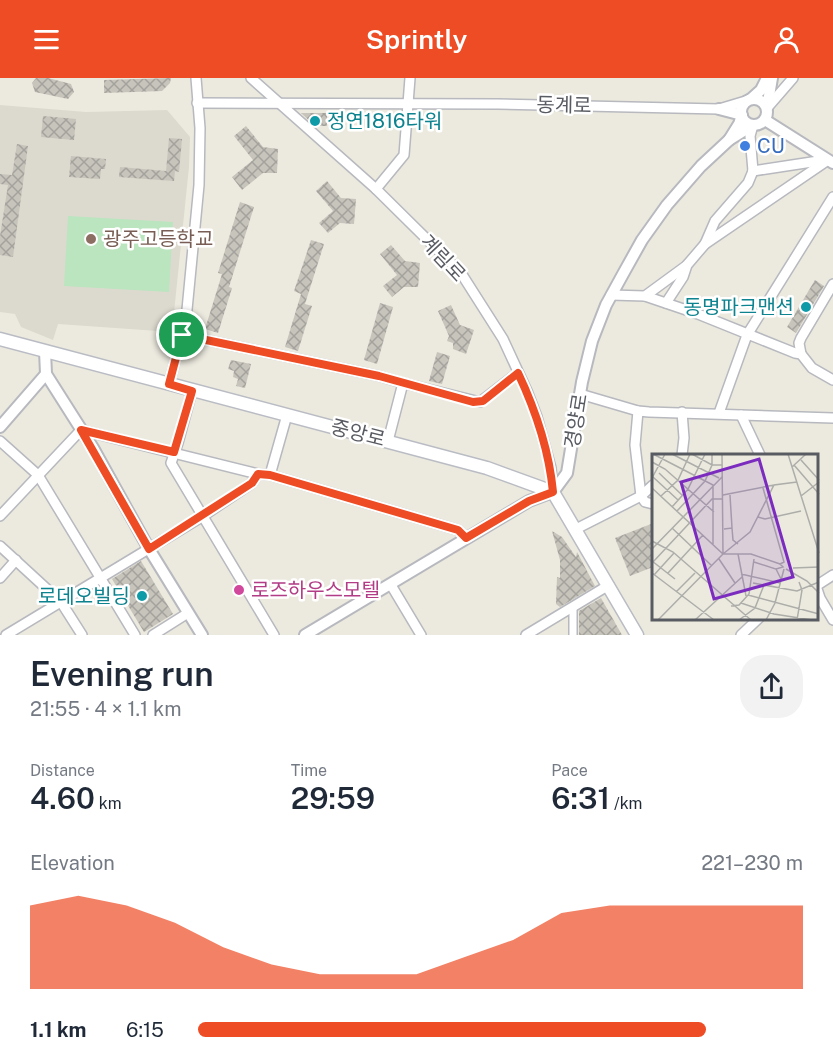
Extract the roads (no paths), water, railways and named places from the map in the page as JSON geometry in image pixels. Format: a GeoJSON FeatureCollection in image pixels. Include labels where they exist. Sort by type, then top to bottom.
{"type":"FeatureCollection","features":[{"type":"Feature","properties":{"kind":"main road","name":"중앙로"},"geometry":{"type":"LineString","coordinates":[[0,339],[487,468],[553,492]]}},
{"type":"Feature","properties":{"kind":"main road"},"geometry":{"type":"LineString","coordinates":[[553,492],[637,635]]}},
{"type":"Feature","properties":{"kind":"street"},"geometry":{"type":"LineString","coordinates":[[169,384],[186,320],[199,185],[200,128],[196,78]]}},
{"type":"Feature","properties":{"kind":"street","name":"계림로"},"geometry":{"type":"LineString","coordinates":[[251,78],[376,189],[461,273],[503,339],[518,373],[540,427],[551,468],[553,492]]}},
{"type":"Feature","properties":{"kind":"street"},"geometry":{"type":"LineString","coordinates":[[376,189],[404,155],[410,78]]}},
{"type":"Feature","properties":{"kind":"street"},"geometry":{"type":"LineString","coordinates":[[729,140],[742,115],[742,108],[761,90],[767,78]]}},
{"type":"Feature","properties":{"kind":"street"},"geometry":{"type":"LineString","coordinates":[[729,140],[765,120],[768,114],[772,78]]}},
{"type":"Feature","properties":{"kind":"street"},"geometry":{"type":"LineString","coordinates":[[767,108],[793,78]]}},
{"type":"Feature","properties":{"kind":"street"},"geometry":{"type":"LineString","coordinates":[[750,100],[759,99],[767,108]]}},
{"type":"Feature","properties":{"kind":"street","name":"동계로"},"geometry":{"type":"LineString","coordinates":[[197,104],[409,103],[719,109],[750,100]]}},
{"type":"Feature","properties":{"kind":"street"},"geometry":{"type":"LineString","coordinates":[[719,109],[742,115],[746,122],[753,125]]}},
{"type":"Feature","properties":{"kind":"street"},"geometry":{"type":"LineString","coordinates":[[765,120],[831,161]]}},
{"type":"Feature","properties":{"kind":"street"},"geometry":{"type":"LineString","coordinates":[[705,244],[715,221],[748,183],[753,171],[750,136],[753,125]]}},
{"type":"Feature","properties":{"kind":"street","name":"경양로"},"geometry":{"type":"LineString","coordinates":[[553,492],[567,473],[580,394],[592,341],[611,295],[642,240],[668,205],[701,166],[729,140]]}},
{"type":"Feature","properties":{"kind":"street"},"geometry":{"type":"LineString","coordinates":[[753,171],[831,161]]}},
{"type":"Feature","properties":{"kind":"street"},"geometry":{"type":"LineString","coordinates":[[645,296],[687,265],[705,244],[831,161]]}},
{"type":"Feature","properties":{"kind":"street"},"geometry":{"type":"LineString","coordinates":[[719,413],[747,335],[833,197]]}},
{"type":"Feature","properties":{"kind":"street"},"geometry":{"type":"LineString","coordinates":[[666,303],[683,277],[687,265]]}},
{"type":"Feature","properties":{"kind":"street"},"geometry":{"type":"LineString","coordinates":[[833,284],[799,343],[801,354],[812,368],[833,380]]}},
{"type":"Feature","properties":{"kind":"street"},"geometry":{"type":"LineString","coordinates":[[611,295],[645,296],[801,354]]}},
{"type":"Feature","properties":{"kind":"street"},"geometry":{"type":"LineString","coordinates":[[182,335],[379,376],[480,402],[518,373]]}},
{"type":"Feature","properties":{"kind":"street"},"geometry":{"type":"LineString","coordinates":[[45,351],[46,374],[202,635]]}},
{"type":"Feature","properties":{"kind":"street"},"geometry":{"type":"LineString","coordinates":[[0,427],[46,374]]}},
{"type":"Feature","properties":{"kind":"street"},"geometry":{"type":"LineString","coordinates":[[388,441],[403,383]]}},
{"type":"Feature","properties":{"kind":"street"},"geometry":{"type":"LineString","coordinates":[[192,391],[171,463],[274,635]]}},
{"type":"Feature","properties":{"kind":"street"},"geometry":{"type":"LineString","coordinates":[[580,394],[638,411],[833,418]]}},
{"type":"Feature","properties":{"kind":"street"},"geometry":{"type":"LineString","coordinates":[[638,411],[635,445],[641,496],[645,502],[652,504]]}},
{"type":"Feature","properties":{"kind":"street"},"geometry":{"type":"LineString","coordinates":[[682,412],[684,438],[682,454]]}},
{"type":"Feature","properties":{"kind":"street"},"geometry":{"type":"LineString","coordinates":[[741,414],[760,454]]}},
{"type":"Feature","properties":{"kind":"street"},"geometry":{"type":"LineString","coordinates":[[270,475],[286,415]]}},
{"type":"Feature","properties":{"kind":"street"},"geometry":{"type":"LineString","coordinates":[[81,430],[258,474],[270,475],[458,530],[466,538]]}},
{"type":"Feature","properties":{"kind":"street"},"geometry":{"type":"LineString","coordinates":[[0,516],[81,430]]}},
{"type":"Feature","properties":{"kind":"street"},"geometry":{"type":"LineString","coordinates":[[0,441],[38,475],[135,635]]}},
{"type":"Feature","properties":{"kind":"street"},"geometry":{"type":"LineString","coordinates":[[6,635],[203,516],[252,483],[258,474]]}},
{"type":"Feature","properties":{"kind":"street"},"geometry":{"type":"LineString","coordinates":[[576,529],[641,496],[652,486]]}},
{"type":"Feature","properties":{"kind":"street"},"geometry":{"type":"LineString","coordinates":[[305,635],[529,501],[553,492]]}},
{"type":"Feature","properties":{"kind":"street"},"geometry":{"type":"LineString","coordinates":[[0,546],[61,602],[82,635]]}},
{"type":"Feature","properties":{"kind":"street"},"geometry":{"type":"LineString","coordinates":[[0,578],[16,560]]}},
{"type":"Feature","properties":{"kind":"street"},"geometry":{"type":"LineString","coordinates":[[818,585],[833,575]]}},
{"type":"Feature","properties":{"kind":"street"},"geometry":{"type":"LineString","coordinates":[[391,585],[421,635]]}},
{"type":"Feature","properties":{"kind":"street"},"geometry":{"type":"LineString","coordinates":[[526,635],[609,585]]}},
{"type":"Feature","properties":{"kind":"street"},"geometry":{"type":"LineString","coordinates":[[818,592],[833,620]]}},
{"type":"Feature","properties":{"kind":"street"},"geometry":{"type":"LineString","coordinates":[[573,607],[573,635]]}},
{"type":"Feature","properties":{"kind":"street"},"geometry":{"type":"LineString","coordinates":[[153,635],[188,613]]}},
{"type":"Feature","properties":{"kind":"street"},"geometry":{"type":"LineString","coordinates":[[741,635],[757,620]]}},
{"type":"Feature","properties":{"kind":"place","name":"정연1816타워"},"geometry":{"type":"Point","coordinates":[315,121]}},
{"type":"Feature","properties":{"kind":"place","name":"CU"},"geometry":{"type":"Point","coordinates":[745,146]}},
{"type":"Feature","properties":{"kind":"place","name":"광주고등학교"},"geometry":{"type":"Point","coordinates":[91,239]}},
{"type":"Feature","properties":{"kind":"place","name":"동명파크맨션"},"geometry":{"type":"Point","coordinates":[806,307]}},
{"type":"Feature","properties":{"kind":"place","name":"로즈하우스모텔"},"geometry":{"type":"Point","coordinates":[239,590]}},
{"type":"Feature","properties":{"kind":"place","name":"로데오빌딩"},"geometry":{"type":"Point","coordinates":[142,596]}}]}
